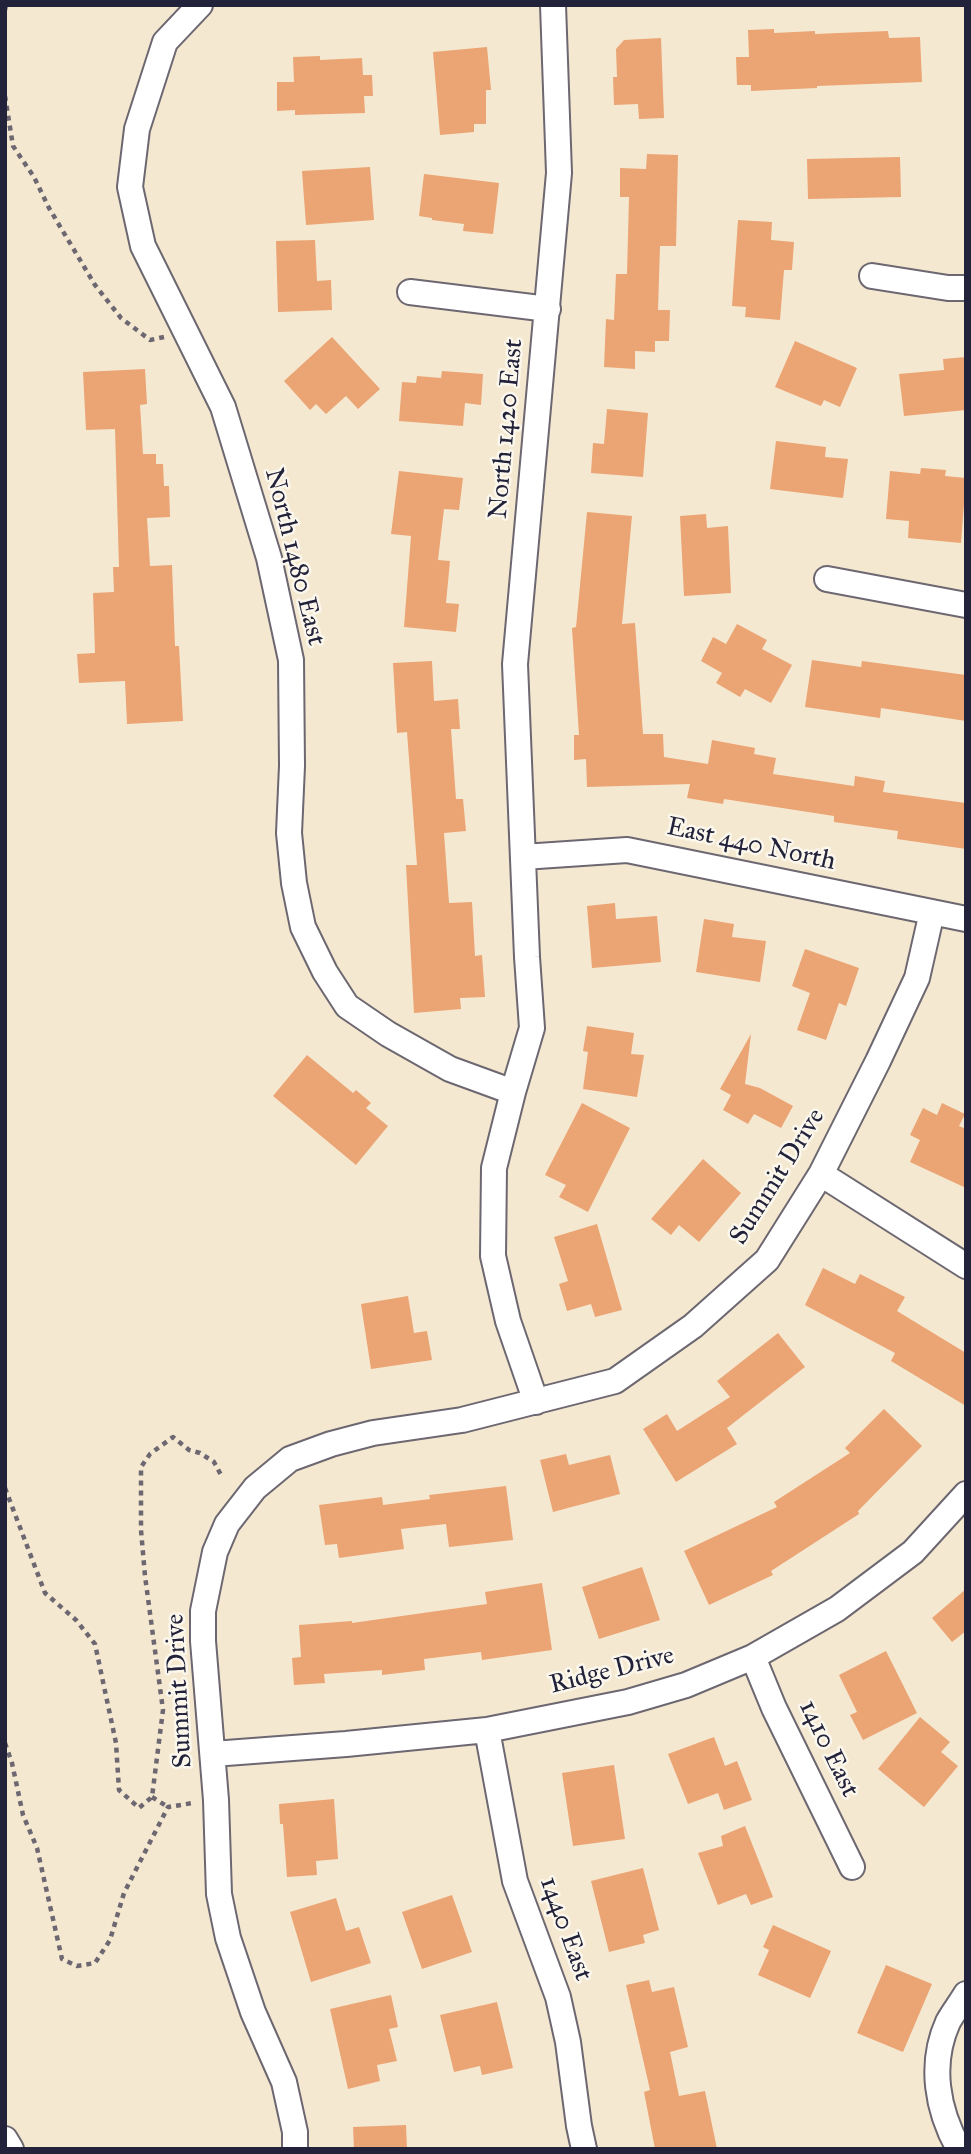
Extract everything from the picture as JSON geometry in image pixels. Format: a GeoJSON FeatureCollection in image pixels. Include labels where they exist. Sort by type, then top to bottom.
{"type":"FeatureCollection","features":[{"type":"Feature","properties":{"kind":"street","name":"North 1480 East"},"geometry":{"type":"LineString","coordinates":[[200,5],[165,42],[136,129],[130,187],[143,246],[223,407],[269,558],[291,660],[292,766],[289,833],[294,883],[303,927],[325,972],[347,1006],[450,1069],[513,1092]]}},
{"type":"Feature","properties":{"kind":"street","name":"North 1420 East"},"geometry":{"type":"LineString","coordinates":[[523,858],[515,664],[559,173],[553,5]]}},
{"type":"Feature","properties":{"kind":"street"},"geometry":{"type":"LineString","coordinates":[[872,276],[948,288],[966,288]]}},
{"type":"Feature","properties":{"kind":"street"},"geometry":{"type":"LineString","coordinates":[[410,292],[548,309]]}},
{"type":"Feature","properties":{"kind":"street"},"geometry":{"type":"LineString","coordinates":[[827,579],[966,605]]}},
{"type":"Feature","properties":{"kind":"street","name":"East 440 North"},"geometry":{"type":"LineString","coordinates":[[523,858],[626,850],[966,919]]}},
{"type":"Feature","properties":{"kind":"street"},"geometry":{"type":"LineString","coordinates":[[523,858],[532,1028],[494,1168],[493,1256],[508,1321],[536,1402]]}},
{"type":"Feature","properties":{"kind":"street","name":"Summit Drive"},"geometry":{"type":"LineString","coordinates":[[295,2149],[293,2119],[284,2082],[253,2012],[228,1938],[219,1894],[216,1800],[203,1642],[207,1582],[215,1552],[227,1524],[255,1488],[290,1459],[373,1433],[461,1420],[615,1381],[694,1326],[767,1260],[821,1174],[917,978],[932,912]]}},
{"type":"Feature","properties":{"kind":"street"},"geometry":{"type":"LineString","coordinates":[[821,1174],[966,1266]]}},
{"type":"Feature","properties":{"kind":"street","name":"Ridge Drive"},"geometry":{"type":"LineString","coordinates":[[212,1754],[487,1730],[628,1702],[686,1685],[753,1657],[837,1609],[913,1552],[966,1494]]}},
{"type":"Feature","properties":{"kind":"street","name":"1410 East"},"geometry":{"type":"LineString","coordinates":[[753,1657],[852,1867]]}},
{"type":"Feature","properties":{"kind":"street","name":"1440 East"},"geometry":{"type":"LineString","coordinates":[[487,1730],[502,1823],[515,1881],[558,1997],[568,2042],[584,2149]]}},
{"type":"Feature","properties":{"kind":"street"},"geometry":{"type":"LineString","coordinates":[[959,2149],[947,2127],[939,2102],[937,2074],[940,2048],[948,2023],[966,1994]]}},
{"type":"Feature","properties":{"kind":"street"},"geometry":{"type":"LineString","coordinates":[[5,2139],[11,2149]]}},
{"type":"Feature","properties":{"kind":"path"},"geometry":{"type":"LineString","coordinates":[[5,96],[13,146],[34,177],[49,208],[95,285],[121,318],[150,340],[165,337]]}},
{"type":"Feature","properties":{"kind":"path"},"geometry":{"type":"LineString","coordinates":[[5,1488],[45,1593],[76,1620],[95,1644],[116,1743],[119,1790],[139,1808],[152,1797],[163,1710],[144,1564],[141,1467],[150,1454],[173,1437],[189,1450],[214,1462],[221,1475]]}},
{"type":"Feature","properties":{"kind":"path"},"geometry":{"type":"LineString","coordinates":[[5,1743],[23,1815],[37,1849],[62,1959],[77,1966],[95,1963],[110,1940],[124,1893],[168,1807]]}},
{"type":"Feature","properties":{"kind":"path"},"geometry":{"type":"LineString","coordinates":[[152,1797],[168,1807],[216,1800]]}},
{"type":"Feature","properties":{"kind":"building"},"geometry":{"type":"Polygon","coordinates":[[[774,29],[774,33],[815,31],[815,34],[888,31],[889,38],[920,37],[922,82],[751,91],[751,85],[737,85],[736,57],[749,57],[748,30],[774,29]]]}},
{"type":"Feature","properties":{"kind":"building"},"geometry":{"type":"Polygon","coordinates":[[[661,38],[664,118],[639,119],[638,104],[614,105],[616,49],[624,40],[661,38]]]}},
{"type":"Feature","properties":{"kind":"building"},"geometry":{"type":"Polygon","coordinates":[[[487,47],[491,90],[486,90],[486,124],[474,124],[474,132],[440,135],[433,52],[487,47]]]}},
{"type":"Feature","properties":{"kind":"building"},"geometry":{"type":"Polygon","coordinates":[[[320,56],[320,60],[362,58],[363,75],[372,75],[373,96],[364,96],[365,113],[295,115],[295,110],[277,111],[277,82],[294,82],[293,57],[320,56]]]}},
{"type":"Feature","properties":{"kind":"building"},"geometry":{"type":"Polygon","coordinates":[[[647,154],[678,155],[676,246],[660,246],[658,310],[670,310],[669,341],[655,341],[655,352],[635,351],[635,369],[604,367],[606,319],[614,320],[616,274],[627,274],[629,197],[620,197],[620,168],[646,169],[647,154]]]}},
{"type":"Feature","properties":{"kind":"building"},"geometry":{"type":"Polygon","coordinates":[[[900,157],[901,197],[808,199],[807,159],[900,157]]]}},
{"type":"Feature","properties":{"kind":"building"},"geometry":{"type":"Polygon","coordinates":[[[370,167],[374,220],[306,225],[302,171],[370,167]]]}},
{"type":"Feature","properties":{"kind":"building"},"geometry":{"type":"Polygon","coordinates":[[[424,174],[499,183],[493,234],[463,231],[464,224],[419,216],[424,174]]]}},
{"type":"Feature","properties":{"kind":"building"},"geometry":{"type":"Polygon","coordinates":[[[738,220],[772,222],[771,240],[794,242],[792,270],[784,270],[780,320],[745,317],[746,307],[732,306],[738,220]]]}},
{"type":"Feature","properties":{"kind":"building"},"geometry":{"type":"Polygon","coordinates":[[[315,240],[317,281],[331,280],[332,310],[278,312],[276,241],[315,240]]]}},
{"type":"Feature","properties":{"kind":"building"},"geometry":{"type":"Polygon","coordinates":[[[332,337],[380,389],[358,409],[346,396],[326,414],[316,404],[310,410],[284,381],[332,337]]]}},
{"type":"Feature","properties":{"kind":"building"},"geometry":{"type":"Polygon","coordinates":[[[795,341],[857,368],[840,407],[824,400],[821,406],[775,387],[795,341]]]}},
{"type":"Feature","properties":{"kind":"building"},"geometry":{"type":"Polygon","coordinates":[[[966,357],[966,410],[904,416],[899,374],[944,370],[943,359],[966,357]]]}},
{"type":"Feature","properties":{"kind":"building"},"geometry":{"type":"Polygon","coordinates":[[[145,369],[147,404],[140,405],[143,454],[156,454],[156,464],[163,464],[164,486],[169,486],[170,517],[147,518],[150,566],[172,565],[175,646],[179,646],[183,721],[127,724],[125,681],[79,683],[77,654],[95,653],[93,593],[114,592],[113,567],[119,567],[115,429],[86,430],[83,372],[145,369]]]}},
{"type":"Feature","properties":{"kind":"building"},"geometry":{"type":"Polygon","coordinates":[[[442,371],[483,374],[481,405],[465,403],[463,426],[399,421],[402,382],[416,383],[417,376],[441,378],[442,371]]]}},
{"type":"Feature","properties":{"kind":"building"},"geometry":{"type":"Polygon","coordinates":[[[607,409],[648,413],[643,477],[591,473],[593,443],[604,444],[607,409]]]}},
{"type":"Feature","properties":{"kind":"building"},"geometry":{"type":"Polygon","coordinates":[[[776,441],[826,447],[825,457],[848,459],[843,498],[770,489],[776,441]]]}},
{"type":"Feature","properties":{"kind":"building"},"geometry":{"type":"Polygon","coordinates":[[[921,468],[946,470],[945,476],[966,478],[961,543],[908,538],[909,521],[886,519],[890,471],[920,474],[921,468]]]}},
{"type":"Feature","properties":{"kind":"building"},"geometry":{"type":"Polygon","coordinates":[[[399,471],[463,478],[459,510],[444,509],[438,560],[450,561],[446,603],[459,604],[456,632],[404,627],[411,536],[391,534],[399,471]]]}},
{"type":"Feature","properties":{"kind":"building"},"geometry":{"type":"Polygon","coordinates":[[[587,512],[632,516],[622,624],[635,623],[643,734],[663,734],[664,757],[708,764],[712,740],[755,748],[754,754],[776,758],[773,774],[854,786],[855,776],[885,781],[883,792],[966,803],[966,849],[897,839],[898,831],[834,822],[834,816],[724,799],[723,804],[687,798],[690,784],[587,787],[586,759],[574,760],[574,735],[579,735],[572,628],[576,627],[587,512]]]}},
{"type":"Feature","properties":{"kind":"building"},"geometry":{"type":"Polygon","coordinates":[[[706,514],[707,528],[728,526],[731,593],[684,596],[680,516],[706,514]]]}},
{"type":"Feature","properties":{"kind":"building"},"geometry":{"type":"Polygon","coordinates":[[[737,624],[767,640],[762,649],[792,665],[771,703],[745,689],[740,697],[716,683],[722,673],[701,661],[713,637],[726,644],[737,624]]]}},
{"type":"Feature","properties":{"kind":"building"},"geometry":{"type":"Polygon","coordinates":[[[812,660],[861,667],[862,661],[966,675],[966,721],[881,708],[880,718],[805,707],[812,660]]]}},
{"type":"Feature","properties":{"kind":"building"},"geometry":{"type":"Polygon","coordinates":[[[432,661],[434,701],[458,699],[460,729],[451,729],[456,799],[463,799],[466,831],[444,833],[449,903],[472,902],[475,956],[482,955],[485,997],[460,998],[461,1009],[414,1013],[406,865],[417,865],[407,732],[397,733],[393,663],[432,661]]]}},
{"type":"Feature","properties":{"kind":"building"},"geometry":{"type":"Polygon","coordinates":[[[615,903],[616,919],[657,916],[661,962],[592,968],[587,906],[615,903]]]}},
{"type":"Feature","properties":{"kind":"building"},"geometry":{"type":"Polygon","coordinates":[[[704,919],[734,924],[732,937],[766,941],[760,982],[696,972],[704,919]]]}},
{"type":"Feature","properties":{"kind":"building"},"geometry":{"type":"Polygon","coordinates":[[[805,949],[859,968],[846,1006],[839,1003],[826,1040],[797,1030],[810,993],[792,986],[805,949]]]}},
{"type":"Feature","properties":{"kind":"building"},"geometry":{"type":"Polygon","coordinates":[[[587,1026],[634,1033],[631,1054],[644,1055],[637,1097],[583,1089],[588,1052],[583,1051],[587,1026]]]}},
{"type":"Feature","properties":{"kind":"building"},"geometry":{"type":"Polygon","coordinates":[[[751,1034],[745,1084],[760,1088],[793,1106],[781,1128],[754,1114],[748,1124],[723,1110],[731,1095],[720,1089],[751,1034]]]}},
{"type":"Feature","properties":{"kind":"building"},"geometry":{"type":"Polygon","coordinates":[[[307,1055],[353,1093],[356,1090],[371,1103],[366,1108],[388,1126],[356,1165],[273,1096],[307,1055]]]}},
{"type":"Feature","properties":{"kind":"building"},"geometry":{"type":"Polygon","coordinates":[[[582,1103],[630,1128],[588,1212],[559,1197],[566,1185],[545,1175],[582,1103]]]}},
{"type":"Feature","properties":{"kind":"building"},"geometry":{"type":"Polygon","coordinates":[[[942,1103],[965,1114],[959,1126],[966,1129],[966,1188],[910,1162],[920,1140],[910,1135],[923,1108],[937,1115],[942,1103]]]}},
{"type":"Feature","properties":{"kind":"building"},"geometry":{"type":"Polygon","coordinates":[[[703,1159],[741,1193],[699,1242],[679,1225],[671,1235],[651,1219],[703,1159]]]}},
{"type":"Feature","properties":{"kind":"building"},"geometry":{"type":"Polygon","coordinates":[[[597,1224],[622,1310],[595,1317],[591,1304],[567,1311],[559,1284],[568,1281],[554,1237],[597,1224]]]}},
{"type":"Feature","properties":{"kind":"building"},"geometry":{"type":"Polygon","coordinates":[[[823,1268],[855,1284],[860,1274],[905,1297],[897,1311],[966,1353],[966,1406],[891,1361],[895,1353],[805,1305],[823,1268]]]}},
{"type":"Feature","properties":{"kind":"building"},"geometry":{"type":"Polygon","coordinates":[[[408,1296],[414,1333],[427,1331],[432,1360],[371,1369],[361,1304],[408,1296]]]}},
{"type":"Feature","properties":{"kind":"building"},"geometry":{"type":"Polygon","coordinates":[[[778,1333],[805,1367],[727,1428],[737,1444],[676,1482],[643,1429],[667,1414],[677,1431],[730,1397],[717,1381],[778,1333]]]}},
{"type":"Feature","properties":{"kind":"building"},"geometry":{"type":"Polygon","coordinates":[[[884,1409],[922,1446],[858,1511],[859,1514],[771,1571],[773,1575],[709,1605],[684,1551],[777,1507],[774,1502],[850,1453],[845,1448],[884,1409]]]}},
{"type":"Feature","properties":{"kind":"building"},"geometry":{"type":"Polygon","coordinates":[[[566,1454],[569,1465],[610,1455],[620,1494],[553,1512],[540,1460],[566,1454]]]}},
{"type":"Feature","properties":{"kind":"building"},"geometry":{"type":"Polygon","coordinates":[[[506,1486],[513,1540],[449,1547],[446,1524],[401,1529],[404,1549],[339,1558],[337,1544],[325,1545],[319,1505],[382,1497],[383,1505],[430,1499],[429,1495],[506,1486]]]}},
{"type":"Feature","properties":{"kind":"building"},"geometry":{"type":"Polygon","coordinates":[[[642,1567],[660,1620],[599,1639],[582,1587],[642,1567]]]}},
{"type":"Feature","properties":{"kind":"building"},"geometry":{"type":"Polygon","coordinates":[[[542,1583],[552,1650],[482,1660],[481,1652],[424,1659],[425,1670],[382,1675],[382,1670],[324,1674],[325,1683],[294,1685],[292,1658],[301,1657],[299,1625],[352,1623],[487,1604],[485,1592],[542,1583]]]}},
{"type":"Feature","properties":{"kind":"building"},"geometry":{"type":"Polygon","coordinates":[[[966,1589],[966,1631],[952,1642],[932,1618],[966,1589]]]}},
{"type":"Feature","properties":{"kind":"building"},"geometry":{"type":"Polygon","coordinates":[[[886,1651],[917,1713],[863,1740],[850,1715],[857,1712],[839,1675],[886,1651]]]}},
{"type":"Feature","properties":{"kind":"building"},"geometry":{"type":"Polygon","coordinates":[[[920,1717],[950,1742],[941,1752],[958,1766],[924,1807],[878,1769],[920,1717]]]}},
{"type":"Feature","properties":{"kind":"building"},"geometry":{"type":"Polygon","coordinates":[[[714,1737],[725,1766],[737,1761],[752,1800],[724,1810],[718,1793],[688,1804],[668,1754],[714,1737]]]}},
{"type":"Feature","properties":{"kind":"building"},"geometry":{"type":"Polygon","coordinates":[[[614,1765],[625,1839],[573,1846],[562,1773],[614,1765]]]}},
{"type":"Feature","properties":{"kind":"building"},"geometry":{"type":"Polygon","coordinates":[[[334,1799],[338,1859],[316,1861],[317,1875],[287,1877],[279,1804],[334,1799]]]}},
{"type":"Feature","properties":{"kind":"building"},"geometry":{"type":"Polygon","coordinates":[[[745,1826],[773,1897],[751,1905],[746,1894],[718,1905],[698,1853],[723,1846],[721,1836],[745,1826]]]}},
{"type":"Feature","properties":{"kind":"building"},"geometry":{"type":"Polygon","coordinates":[[[643,1868],[659,1930],[643,1935],[645,1943],[609,1952],[591,1881],[643,1868]]]}},
{"type":"Feature","properties":{"kind":"building"},"geometry":{"type":"Polygon","coordinates":[[[452,1895],[472,1952],[422,1969],[402,1912],[452,1895]]]}},
{"type":"Feature","properties":{"kind":"building"},"geometry":{"type":"Polygon","coordinates":[[[336,1898],[346,1931],[359,1927],[371,1963],[311,1982],[290,1912],[336,1898]]]}},
{"type":"Feature","properties":{"kind":"building"},"geometry":{"type":"Polygon","coordinates":[[[773,1925],[831,1951],[810,1998],[758,1975],[769,1950],[763,1947],[773,1925]]]}},
{"type":"Feature","properties":{"kind":"building"},"geometry":{"type":"Polygon","coordinates":[[[886,1965],[932,1984],[903,2052],[857,2033],[886,1965]]]}},
{"type":"Feature","properties":{"kind":"building"},"geometry":{"type":"Polygon","coordinates":[[[649,1980],[652,1992],[674,1987],[688,2047],[670,2052],[679,2096],[705,2091],[717,2149],[655,2149],[644,2092],[650,2090],[626,1985],[649,1980]]]}},
{"type":"Feature","properties":{"kind":"building"},"geometry":{"type":"Polygon","coordinates":[[[391,1995],[398,2027],[389,2029],[397,2061],[377,2065],[380,2081],[348,2089],[330,2009],[391,1995]]]}},
{"type":"Feature","properties":{"kind":"building"},"geometry":{"type":"Polygon","coordinates":[[[497,2002],[513,2068],[482,2075],[480,2066],[454,2072],[440,2015],[497,2002]]]}},
{"type":"Feature","properties":{"kind":"building"},"geometry":{"type":"Polygon","coordinates":[[[406,2125],[407,2149],[354,2149],[353,2127],[406,2125]]]}}]}
